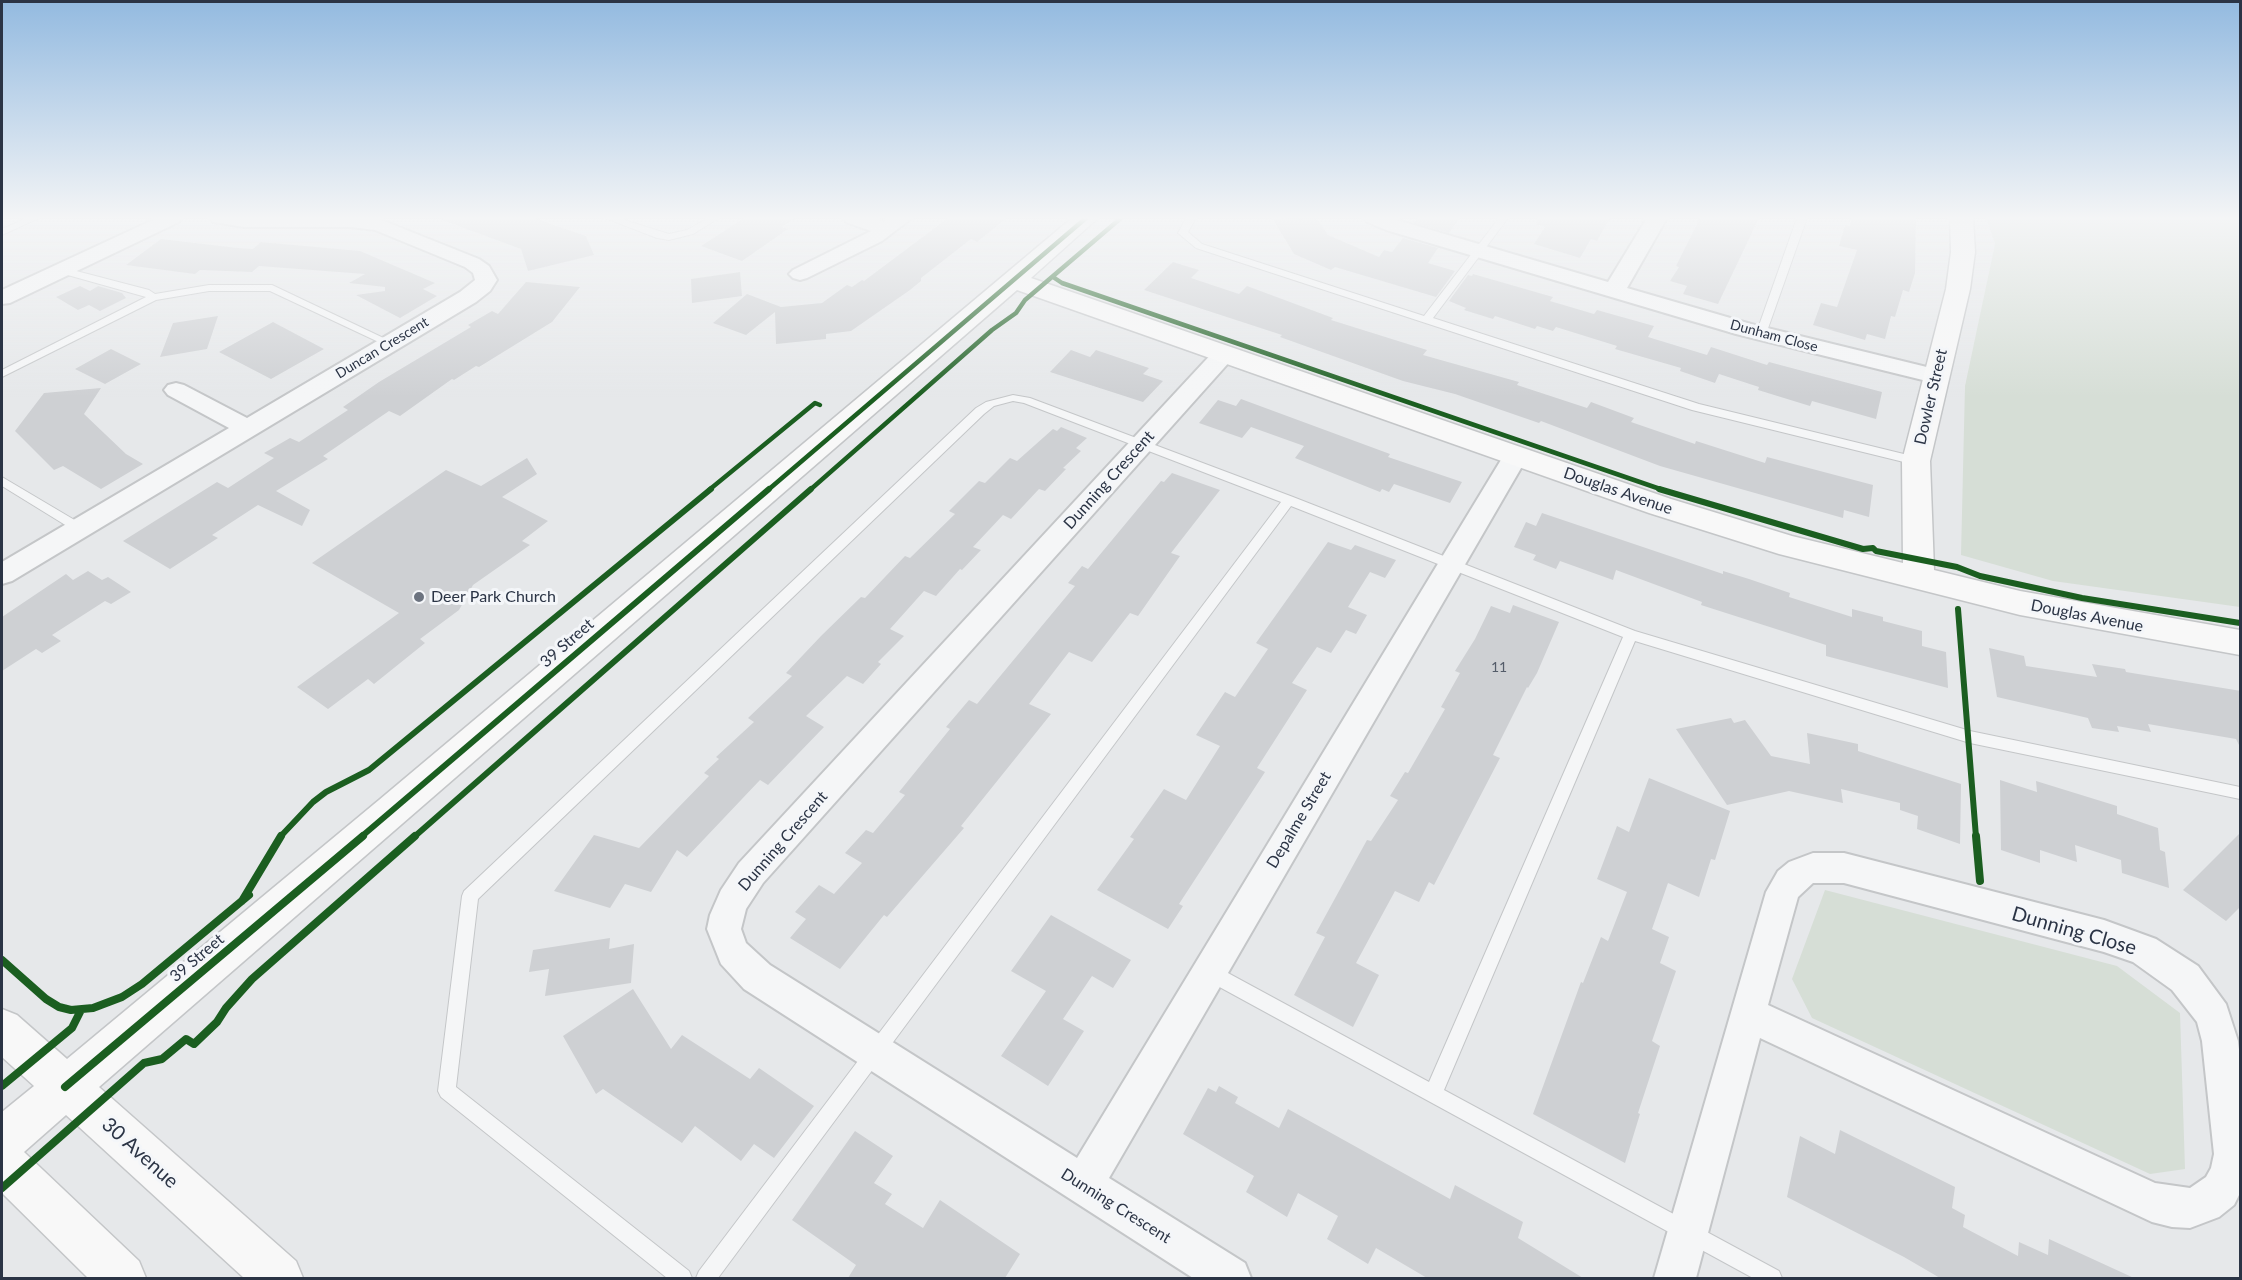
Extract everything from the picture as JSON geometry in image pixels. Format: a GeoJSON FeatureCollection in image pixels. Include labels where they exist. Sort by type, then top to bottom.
{"type":"FeatureCollection","features":[{"type":"Feature","properties":{"kind":"street"},"geometry":{"type":"LineString","coordinates":[[2,298],[45,278]]}},
{"type":"Feature","properties":{"kind":"street","name":"Duncan Crescent"},"geometry":{"type":"LineString","coordinates":[[2,574],[476,291],[486,278]]}},
{"type":"Feature","properties":{"kind":"street","name":"39 Street"},"geometry":{"type":"LineString","coordinates":[[2,1141],[392,811],[1015,278]]}},
{"type":"Feature","properties":{"kind":"street","name":"Dunham Close"},"geometry":{"type":"LineString","coordinates":[[1569,278],[1761,334],[1935,376]]}},
{"type":"Feature","properties":{"kind":"street"},"geometry":{"type":"LineString","coordinates":[[1614,291],[1622,278]]}},
{"type":"Feature","properties":{"kind":"street","name":"Dowler Street"},"geometry":{"type":"LineString","coordinates":[[1919,579],[1916,461],[1960,278]]}},
{"type":"Feature","properties":{"kind":"street","name":"Douglas Avenue"},"geometry":{"type":"LineString","coordinates":[[1012,280],[1516,456],[1734,529],[1919,579],[2084,616],[2241,643]]}},
{"type":"Feature","properties":{"kind":"street","name":"Dunning Crescent"},"geometry":{"type":"LineString","coordinates":[[1224,354],[751,873],[733,901],[724,929],[733,953],[757,977],[1230,1278]]}},
{"type":"Feature","properties":{"kind":"street"},"geometry":{"type":"LineString","coordinates":[[176,390],[248,428]]}},
{"type":"Feature","properties":{"kind":"street","name":"Depalme Street"},"geometry":{"type":"LineString","coordinates":[[1083,1185],[1516,456]]}},
{"type":"Feature","properties":{"kind":"street","name":"Dunning Close"},"geometry":{"type":"LineString","coordinates":[[1675,1278],[1748,1014],[1783,892],[1790,881],[1802,872],[1813,868],[1844,868],[2124,942],[2144,950],[2185,978],[2213,1016],[2220,1041],[2231,1142],[2230,1173],[2220,1191],[2205,1203],[2190,1208],[2172,1207],[2152,1202],[1748,1014]]}},
{"type":"Feature","properties":{"kind":"street","name":"30 Avenue"},"geometry":{"type":"LineString","coordinates":[[2,1029],[279,1278]]}},
{"type":"Feature","properties":{"kind":"street"},"geometry":{"type":"LineString","coordinates":[[2,1162],[122,1278]]}},
{"type":"Feature","properties":{"kind":"lane"},"geometry":{"type":"LineString","coordinates":[[91,278],[145,292],[153,297]]}},
{"type":"Feature","properties":{"kind":"lane"},"geometry":{"type":"LineString","coordinates":[[1298,278],[1696,407],[1916,461]]}},
{"type":"Feature","properties":{"kind":"lane"},"geometry":{"type":"LineString","coordinates":[[1427,319],[1459,278]]}},
{"type":"Feature","properties":{"kind":"lane"},"geometry":{"type":"LineString","coordinates":[[1761,334],[1781,278]]}},
{"type":"Feature","properties":{"kind":"lane"},"geometry":{"type":"LineString","coordinates":[[2,374],[153,297],[209,288],[272,288],[389,343]]}},
{"type":"Feature","properties":{"kind":"lane"},"geometry":{"type":"LineString","coordinates":[[682,1278],[447,1091],[470,896],[980,411],[1001,400],[1013,398],[1026,400],[1289,500],[1631,635],[1970,737],[2241,793]]}},
{"type":"Feature","properties":{"kind":"lane"},"geometry":{"type":"LineString","coordinates":[[2,481],[79,528]]}},
{"type":"Feature","properties":{"kind":"lane"},"geometry":{"type":"LineString","coordinates":[[706,1278],[1289,500]]}},
{"type":"Feature","properties":{"kind":"lane"},"geometry":{"type":"LineString","coordinates":[[1433,1094],[1631,635]]}},
{"type":"Feature","properties":{"kind":"lane"},"geometry":{"type":"LineString","coordinates":[[1209,972],[1772,1278]]}},
{"type":"Feature","properties":{"kind":"shaded area"},"geometry":{"type":"Polygon","coordinates":[[[1988,278],[2240,278],[2240,607],[2053,581],[1961,555],[1965,386],[1988,278]]]}},
{"type":"Feature","properties":{"kind":"shaded area"},"geometry":{"type":"Polygon","coordinates":[[[1825,890],[2117,966],[2180,1013],[2185,1169],[2150,1174],[1812,1018],[1792,979],[1825,890]]]}},
{"type":"Feature","properties":{"kind":"building"},"geometry":{"type":"Polygon","coordinates":[[[358,278],[423,278],[435,283],[423,289],[437,296],[400,318],[356,295],[385,291],[385,287],[349,283],[358,278]]]}},
{"type":"Feature","properties":{"kind":"building"},"geometry":{"type":"Polygon","coordinates":[[[740,278],[742,296],[692,303],[691,279],[740,278]]]}},
{"type":"Feature","properties":{"kind":"building"},"geometry":{"type":"Polygon","coordinates":[[[868,278],[921,278],[921,281],[910,290],[851,331],[826,334],[826,339],[776,344],[775,312],[746,335],[713,323],[747,294],[781,307],[822,303],[847,285],[852,287],[868,278]]]}},
{"type":"Feature","properties":{"kind":"building"},"geometry":{"type":"Polygon","coordinates":[[[1157,278],[1191,278],[1239,294],[1247,286],[1333,318],[1331,320],[1427,350],[1423,355],[1519,382],[1517,385],[1587,408],[1591,402],[1634,418],[1631,422],[1695,444],[1696,441],[1765,463],[1767,457],[1873,485],[1869,517],[1844,510],[1843,518],[1660,466],[1541,421],[1539,423],[1455,394],[1403,381],[1280,337],[1282,335],[1144,290],[1157,278]]]}},
{"type":"Feature","properties":{"kind":"building"},"geometry":{"type":"Polygon","coordinates":[[[1371,278],[1450,278],[1436,297],[1371,278]]]}},
{"type":"Feature","properties":{"kind":"building"},"geometry":{"type":"Polygon","coordinates":[[[1466,278],[1486,278],[1553,297],[1550,301],[1594,314],[1597,310],[1654,326],[1648,337],[1707,355],[1711,347],[1767,365],[1769,362],[1882,392],[1876,419],[1812,401],[1810,406],[1758,390],[1759,387],[1719,374],[1715,383],[1680,371],[1681,368],[1615,349],[1617,346],[1556,327],[1553,331],[1537,326],[1535,329],[1495,316],[1493,319],[1464,310],[1466,308],[1449,301],[1466,278]]]}},
{"type":"Feature","properties":{"kind":"building"},"geometry":{"type":"Polygon","coordinates":[[[1672,278],[1731,278],[1718,304],[1683,294],[1687,286],[1670,281],[1672,278]]]}},
{"type":"Feature","properties":{"kind":"building"},"geometry":{"type":"Polygon","coordinates":[[[1847,278],[1914,278],[1909,292],[1903,290],[1895,317],[1891,316],[1885,339],[1867,334],[1865,340],[1813,325],[1821,303],[1837,307],[1847,278]]]}},
{"type":"Feature","properties":{"kind":"building"},"geometry":{"type":"Polygon","coordinates":[[[526,282],[580,287],[552,322],[479,367],[476,366],[454,380],[452,379],[400,416],[389,411],[323,456],[328,459],[276,491],[310,510],[302,526],[258,505],[212,535],[218,538],[170,569],[123,541],[217,482],[228,488],[274,458],[264,453],[290,438],[299,442],[348,410],[343,407],[379,382],[471,327],[468,325],[492,311],[498,314],[526,282]]]}},
{"type":"Feature","properties":{"kind":"building"},"geometry":{"type":"Polygon","coordinates":[[[80,286],[90,291],[98,286],[122,293],[126,298],[100,311],[89,305],[78,310],[56,297],[80,286]]]}},
{"type":"Feature","properties":{"kind":"building"},"geometry":{"type":"Polygon","coordinates":[[[218,316],[207,349],[160,357],[173,323],[218,316]]]}},
{"type":"Feature","properties":{"kind":"building"},"geometry":{"type":"Polygon","coordinates":[[[273,322],[324,349],[271,379],[219,352],[273,322]]]}},
{"type":"Feature","properties":{"kind":"building"},"geometry":{"type":"Polygon","coordinates":[[[111,349],[141,364],[105,384],[75,369],[111,349]]]}},
{"type":"Feature","properties":{"kind":"building"},"geometry":{"type":"Polygon","coordinates":[[[1071,350],[1090,357],[1096,350],[1149,368],[1143,374],[1163,381],[1143,402],[1050,372],[1071,350]]]}},
{"type":"Feature","properties":{"kind":"building"},"geometry":{"type":"Polygon","coordinates":[[[101,388],[84,414],[126,454],[143,464],[101,489],[63,466],[54,470],[15,431],[44,393],[101,388]]]}},
{"type":"Feature","properties":{"kind":"building"},"geometry":{"type":"Polygon","coordinates":[[[1241,399],[1390,454],[1388,457],[1462,482],[1450,503],[1394,484],[1389,492],[1382,489],[1380,492],[1295,458],[1304,446],[1251,427],[1242,438],[1199,423],[1218,400],[1236,406],[1241,399]]]}},
{"type":"Feature","properties":{"kind":"building"},"geometry":{"type":"Polygon","coordinates":[[[1061,427],[1087,438],[1076,448],[1081,451],[1063,468],[1066,469],[1045,491],[1039,489],[1011,519],[1003,515],[973,547],[981,550],[936,596],[924,591],[890,629],[904,636],[878,662],[881,664],[863,684],[847,676],[806,716],[824,727],[768,785],[760,780],[687,857],[677,850],[651,892],[625,884],[610,908],[554,891],[594,835],[639,848],[709,776],[704,773],[719,759],[716,757],[754,722],[748,718],[792,676],[786,673],[821,636],[861,597],[865,598],[905,556],[910,558],[955,514],[949,511],[979,481],[985,483],[1010,458],[1017,461],[1053,429],[1057,431],[1061,427]]]}},
{"type":"Feature","properties":{"kind":"building","name":"Deer Park Church"},"geometry":{"type":"Polygon","coordinates":[[[527,458],[537,474],[502,497],[548,521],[522,541],[530,545],[473,585],[459,610],[420,639],[425,643],[374,684],[368,679],[328,709],[297,687],[399,613],[312,563],[446,470],[481,486],[527,458]]]}},
{"type":"Feature","properties":{"kind":"building"},"geometry":{"type":"Polygon","coordinates":[[[1172,473],[1220,490],[1171,553],[1180,556],[1138,616],[1130,613],[1092,662],[1069,652],[1029,704],[1051,714],[961,826],[964,828],[887,917],[884,915],[840,969],[790,938],[806,919],[795,912],[819,885],[834,894],[862,863],[845,853],[866,830],[873,833],[905,795],[899,792],[950,729],[946,727],[969,700],[977,704],[1075,586],[1068,583],[1082,566],[1088,569],[1161,481],[1164,482],[1172,473]]]}},
{"type":"Feature","properties":{"kind":"building"},"geometry":{"type":"Polygon","coordinates":[[[1542,513],[1723,574],[1723,571],[1749,579],[1790,593],[1789,597],[1852,617],[1852,609],[1883,617],[1883,621],[1922,631],[1922,646],[1946,652],[1948,688],[1826,656],[1826,645],[1701,605],[1702,602],[1616,570],[1613,580],[1560,561],[1556,569],[1533,560],[1536,555],[1514,547],[1526,522],[1536,526],[1542,513]]]}},
{"type":"Feature","properties":{"kind":"building"},"geometry":{"type":"Polygon","coordinates":[[[1328,542],[1351,550],[1355,545],[1396,560],[1385,578],[1370,572],[1348,607],[1367,615],[1356,634],[1346,630],[1331,653],[1317,647],[1292,683],[1307,690],[1257,768],[1265,772],[1179,904],[1183,906],[1168,929],[1097,890],[1134,839],[1130,837],[1164,789],[1186,800],[1220,746],[1196,735],[1225,692],[1235,697],[1268,649],[1256,643],[1328,542]]]}},
{"type":"Feature","properties":{"kind":"building"},"geometry":{"type":"Polygon","coordinates":[[[88,571],[102,580],[108,577],[131,592],[111,604],[105,601],[52,635],[61,641],[42,653],[36,649],[2,671],[2,617],[66,574],[73,580],[88,571]]]}},
{"type":"Feature","properties":{"kind":"building"},"geometry":{"type":"Polygon","coordinates":[[[1513,605],[1559,622],[1537,673],[1527,687],[1493,755],[1500,758],[1434,885],[1429,882],[1419,902],[1395,891],[1356,963],[1379,975],[1353,1027],[1294,995],[1325,937],[1316,933],[1367,840],[1371,841],[1398,800],[1390,796],[1405,772],[1408,773],[1445,709],[1441,707],[1460,673],[1455,671],[1475,639],[1491,606],[1510,613],[1513,605]]]}},
{"type":"Feature","properties":{"kind":"building"},"geometry":{"type":"Polygon","coordinates":[[[1989,648],[2024,656],[2026,666],[2097,677],[2092,664],[2125,669],[2126,672],[2241,691],[2241,749],[2236,739],[2148,724],[2151,732],[2117,726],[2119,732],[2092,728],[2088,718],[1997,697],[1989,648]]]}},
{"type":"Feature","properties":{"kind":"building"},"geometry":{"type":"Polygon","coordinates":[[[1731,718],[1734,723],[1745,720],[1771,756],[1810,764],[1807,733],[1858,744],[1858,751],[1961,784],[1960,844],[1917,829],[1918,816],[1900,810],[1900,803],[1841,789],[1843,803],[1789,791],[1727,805],[1676,729],[1731,718]]]}},
{"type":"Feature","properties":{"kind":"building"},"geometry":{"type":"Polygon","coordinates":[[[1649,778],[1730,811],[1715,860],[1711,859],[1699,897],[1668,883],[1652,929],[1669,937],[1660,963],[1676,971],[1652,1041],[1660,1046],[1638,1113],[1640,1114],[1625,1163],[1533,1114],[1581,982],[1583,983],[1601,937],[1608,941],[1627,892],[1597,879],[1617,826],[1629,832],[1649,778]]]}},
{"type":"Feature","properties":{"kind":"building"},"geometry":{"type":"Polygon","coordinates":[[[2000,780],[2037,792],[2036,781],[2117,806],[2117,814],[2158,828],[2160,850],[2165,852],[2169,888],[2122,873],[2121,860],[2075,845],[2077,862],[2040,850],[2040,863],[2001,850],[2000,780]]]}},
{"type":"Feature","properties":{"kind":"building"},"geometry":{"type":"Polygon","coordinates":[[[2241,832],[2241,906],[2226,921],[2183,890],[2241,832]]]}},
{"type":"Feature","properties":{"kind":"building"},"geometry":{"type":"Polygon","coordinates":[[[1051,915],[1131,960],[1113,988],[1092,976],[1063,1019],[1084,1031],[1048,1086],[1001,1056],[1046,991],[1011,971],[1051,915]]]}},
{"type":"Feature","properties":{"kind":"building"},"geometry":{"type":"Polygon","coordinates":[[[610,938],[609,949],[634,944],[631,983],[545,996],[549,969],[529,972],[533,950],[610,938]]]}},
{"type":"Feature","properties":{"kind":"building"},"geometry":{"type":"Polygon","coordinates":[[[633,989],[671,1049],[682,1035],[750,1079],[759,1068],[814,1106],[774,1158],[754,1144],[741,1161],[695,1126],[682,1143],[603,1089],[596,1094],[563,1036],[633,989]]]}},
{"type":"Feature","properties":{"kind":"building"},"geometry":{"type":"Polygon","coordinates":[[[1219,1086],[1238,1097],[1235,1103],[1279,1128],[1288,1109],[1450,1199],[1455,1185],[1523,1222],[1518,1238],[1583,1278],[1427,1278],[1376,1248],[1368,1264],[1327,1239],[1338,1216],[1298,1193],[1287,1217],[1246,1192],[1254,1176],[1183,1134],[1208,1088],[1216,1092],[1219,1086]]]}},
{"type":"Feature","properties":{"kind":"building"},"geometry":{"type":"Polygon","coordinates":[[[1840,1130],[1955,1187],[1952,1208],[1965,1215],[1963,1227],[2018,1256],[2019,1242],[2048,1255],[2049,1239],[2134,1278],[1940,1278],[1787,1197],[1800,1136],[1835,1154],[1840,1130]]]}},
{"type":"Feature","properties":{"kind":"building"},"geometry":{"type":"Polygon","coordinates":[[[855,1131],[893,1156],[874,1183],[892,1194],[885,1204],[923,1228],[940,1200],[1020,1254],[1005,1278],[848,1278],[856,1265],[792,1220],[855,1131]]]}},
{"type":"Feature","properties":{"kind":"cycle path"},"geometry":{"type":"LineString","coordinates":[[65,1087],[1016,278]]}},
{"type":"Feature","properties":{"kind":"cycle path"},"geometry":{"type":"LineString","coordinates":[[2,1188],[144,1063],[162,1059],[186,1039],[194,1044],[217,1022],[226,1008],[252,979],[992,330],[1016,313],[1025,300],[1051,278]]}},
{"type":"Feature","properties":{"kind":"cycle path"},"geometry":{"type":"LineString","coordinates":[[1054,278],[1062,283],[1641,483],[1752,518],[1863,549],[1873,548],[1876,551],[1957,567],[1980,576],[2082,598],[2240,623]]}},
{"type":"Feature","properties":{"kind":"cycle path"},"geometry":{"type":"LineString","coordinates":[[242,901],[282,834],[313,802],[326,792],[369,770],[815,403],[820,405]]}},
{"type":"Feature","properties":{"kind":"cycle path"},"geometry":{"type":"LineString","coordinates":[[1958,609],[1980,881]]}},
{"type":"Feature","properties":{"kind":"cycle path"},"geometry":{"type":"LineString","coordinates":[[2,960],[46,999],[59,1007],[71,1010],[93,1008],[122,997],[142,984],[249,895]]}},
{"type":"Feature","properties":{"kind":"cycle path"},"geometry":{"type":"LineString","coordinates":[[2,1086],[72,1028],[81,1010]]}},
{"type":"Feature","properties":{"kind":"place","name":"Deer Park Church"},"geometry":{"type":"Point","coordinates":[419,597]}}]}
